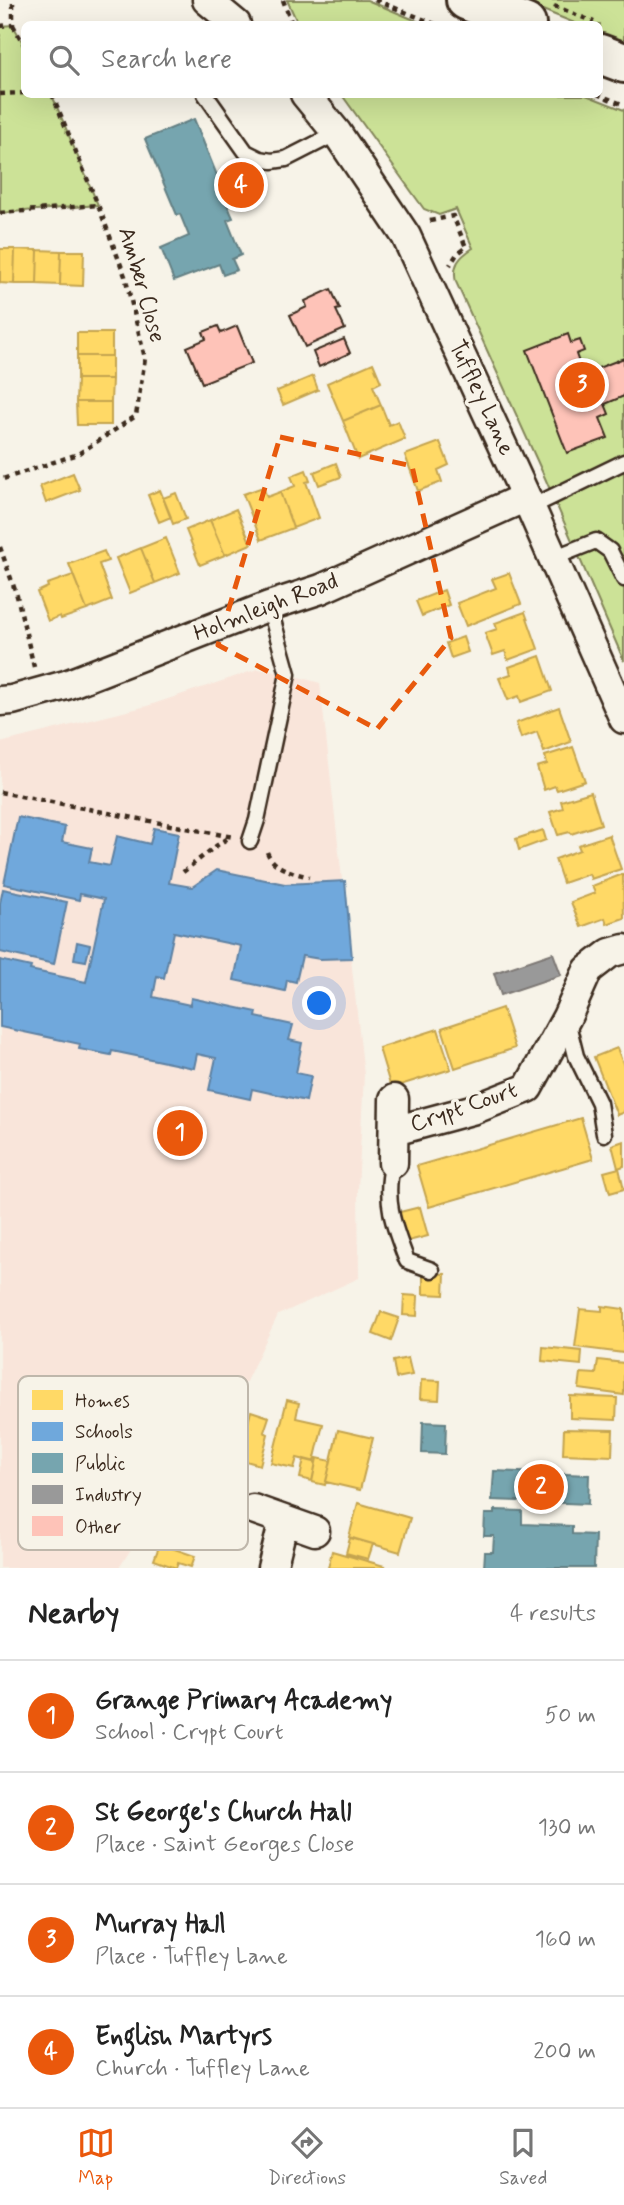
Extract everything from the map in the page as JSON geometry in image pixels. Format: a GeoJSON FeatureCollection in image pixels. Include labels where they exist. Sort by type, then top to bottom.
{"type":"FeatureCollection","features":[{"type":"Feature","properties":{"kind":"highway"},"geometry":{"type":"LineString","coordinates":[[466,0],[538,14]]}},
{"type":"Feature","properties":{"kind":"highway"},"geometry":{"type":"LineString","coordinates":[[603,42],[624,63]]}},
{"type":"Feature","properties":{"kind":"street"},"geometry":{"type":"LineString","coordinates":[[207,0],[232,21]]}},
{"type":"Feature","properties":{"kind":"street","name":"Tuffley Lane"},"geometry":{"type":"LineString","coordinates":[[308,98],[337,133],[406,236],[624,719]]}},
{"type":"Feature","properties":{"kind":"street","name":"Holmleigh Road"},"geometry":{"type":"LineString","coordinates":[[0,701],[66,685],[269,606],[321,589],[528,502]]}},
{"type":"Feature","properties":{"kind":"street","name":"Crypt Court"},"geometry":{"type":"LineString","coordinates":[[394,1131],[475,1109],[528,1088],[567,1017],[588,970],[610,953],[624,949]]}},
{"type":"Feature","properties":{"kind":"street","name":"Crypt Court"},"geometry":{"type":"LineString","coordinates":[[393,1163],[394,1099]]}},
{"type":"Feature","properties":{"kind":"street"},"geometry":{"type":"LineString","coordinates":[[253,1509],[315,1531]]}},
{"type":"Feature","properties":{"kind":"street"},"geometry":{"type":"LineString","coordinates":[[272,1568],[285,1520]]}},
{"type":"Feature","properties":{"kind":"lane"},"geometry":{"type":"LineString","coordinates":[[208,98],[246,152],[260,159],[286,159],[337,133]]}},
{"type":"Feature","properties":{"kind":"lane"},"geometry":{"type":"LineString","coordinates":[[528,502],[624,461]]}},
{"type":"Feature","properties":{"kind":"lane"},"geometry":{"type":"LineString","coordinates":[[553,558],[596,541],[610,551],[624,579]]}},
{"type":"Feature","properties":{"kind":"lane"},"geometry":{"type":"LineString","coordinates":[[250,841],[260,807],[288,674],[269,606]]}},
{"type":"Feature","properties":{"kind":"lane"},"geometry":{"type":"LineString","coordinates":[[567,1017],[576,1056],[599,1104],[604,1134]]}},
{"type":"Feature","properties":{"kind":"lane"},"geometry":{"type":"LineString","coordinates":[[393,1163],[388,1182],[393,1225],[407,1261],[432,1270]]}},
{"type":"Feature","properties":{"kind":"path"},"geometry":{"type":"LineString","coordinates":[[13,0],[13,25],[21,40]]}},
{"type":"Feature","properties":{"kind":"path"},"geometry":{"type":"LineString","coordinates":[[283,0],[291,21]]}},
{"type":"Feature","properties":{"kind":"path"},"geometry":{"type":"LineString","coordinates":[[375,0],[428,21]]}},
{"type":"Feature","properties":{"kind":"path"},"geometry":{"type":"LineString","coordinates":[[538,14],[555,21]]}},
{"type":"Feature","properties":{"kind":"path"},"geometry":{"type":"LineString","coordinates":[[0,26],[13,25]]}},
{"type":"Feature","properties":{"kind":"path"},"geometry":{"type":"LineString","coordinates":[[0,94],[21,93]]}},
{"type":"Feature","properties":{"kind":"path"},"geometry":{"type":"LineString","coordinates":[[603,96],[624,105]]}},
{"type":"Feature","properties":{"kind":"path","name":"Amber Close"},"geometry":{"type":"LineString","coordinates":[[0,480],[78,454],[136,416],[145,358],[125,276],[54,98]]}},
{"type":"Feature","properties":{"kind":"path","name":"Amber Close"},"geometry":{"type":"LineString","coordinates":[[0,213],[98,205]]}},
{"type":"Feature","properties":{"kind":"path"},"geometry":{"type":"LineString","coordinates":[[0,547],[17,596],[40,692]]}},
{"type":"Feature","properties":{"kind":"path"},"geometry":{"type":"LineString","coordinates":[[0,792],[263,843],[270,861],[285,870],[309,877]]}},
{"type":"Feature","properties":{"kind":"path"},"geometry":{"type":"LineString","coordinates":[[183,872],[215,846],[231,837]]}},
{"type":"Feature","properties":{"kind":"highlighted area"},"geometry":{"type":"Polygon","coordinates":[[[280,437],[412,466],[451,638],[377,729],[218,645],[280,437]]]}},
{"type":"Feature","properties":{"kind":"shaded area"},"geometry":{"type":"Polygon","coordinates":[[[258,669],[320,683],[364,1075],[358,1190],[359,1278],[278,1315],[248,1377],[18,1376],[18,1550],[130,1550],[119,1568],[0,1568],[0,743],[147,706],[258,669]]]}},
{"type":"Feature","properties":{"kind":"green space"},"geometry":{"type":"Polygon","coordinates":[[[287,0],[367,0],[417,21],[297,21],[287,0]]]}},
{"type":"Feature","properties":{"kind":"green space"},"geometry":{"type":"Polygon","coordinates":[[[518,0],[624,0],[624,44],[603,35],[603,21],[570,21],[518,0]]]}},
{"type":"Feature","properties":{"kind":"green space"},"geometry":{"type":"Polygon","coordinates":[[[13,25],[21,40],[21,98],[53,98],[98,205],[0,213],[0,26],[13,25]]]}},
{"type":"Feature","properties":{"kind":"green space"},"geometry":{"type":"Polygon","coordinates":[[[344,98],[594,98],[624,110],[624,661],[456,282],[458,262],[473,248],[456,209],[439,215],[424,209],[344,98]]]}},
{"type":"Feature","properties":{"kind":"building: Homes"},"geometry":{"type":"Polygon","coordinates":[[[0,249],[15,249],[14,284],[0,283],[0,249]]]}},
{"type":"Feature","properties":{"kind":"building: Homes"},"geometry":{"type":"Polygon","coordinates":[[[15,249],[38,250],[37,284],[14,284],[15,249]]]}},
{"type":"Feature","properties":{"kind":"building: Homes"},"geometry":{"type":"Polygon","coordinates":[[[38,250],[61,251],[60,285],[37,284],[38,250]]]}},
{"type":"Feature","properties":{"kind":"building: Homes"},"geometry":{"type":"Polygon","coordinates":[[[61,251],[84,251],[83,286],[60,285],[61,251]]]}},
{"type":"Feature","properties":{"kind":"building: Homes"},"geometry":{"type":"Polygon","coordinates":[[[77,333],[112,333],[112,356],[77,356],[77,333]]]}},
{"type":"Feature","properties":{"kind":"building: Homes"},"geometry":{"type":"Polygon","coordinates":[[[77,356],[112,356],[112,379],[77,379],[77,356]]]}},
{"type":"Feature","properties":{"kind":"building: Homes"},"geometry":{"type":"Polygon","coordinates":[[[373,363],[381,382],[373,386],[381,405],[343,421],[327,383],[373,363]]]}},
{"type":"Feature","properties":{"kind":"building: Homes"},"geometry":{"type":"Polygon","coordinates":[[[313,376],[318,390],[283,405],[277,391],[313,376]]]}},
{"type":"Feature","properties":{"kind":"building: Homes"},"geometry":{"type":"Polygon","coordinates":[[[77,379],[112,379],[111,402],[76,402],[77,379]]]}},
{"type":"Feature","properties":{"kind":"building: Homes"},"geometry":{"type":"Polygon","coordinates":[[[76,402],[111,402],[111,425],[77,425],[76,402]]]}},
{"type":"Feature","properties":{"kind":"building: Homes"},"geometry":{"type":"Polygon","coordinates":[[[381,405],[389,425],[398,421],[405,439],[358,459],[343,421],[381,405]]]}},
{"type":"Feature","properties":{"kind":"building: Homes"},"geometry":{"type":"Polygon","coordinates":[[[440,442],[449,465],[438,470],[442,482],[418,491],[405,455],[440,442]]]}},
{"type":"Feature","properties":{"kind":"building: Homes"},"geometry":{"type":"Polygon","coordinates":[[[336,463],[341,477],[319,485],[314,472],[336,463]]]}},
{"type":"Feature","properties":{"kind":"building: Homes"},"geometry":{"type":"Polygon","coordinates":[[[306,470],[310,481],[306,482],[319,518],[293,528],[280,492],[295,486],[291,476],[306,470]]]}},
{"type":"Feature","properties":{"kind":"building: Homes"},"geometry":{"type":"Polygon","coordinates":[[[73,473],[80,490],[46,503],[40,486],[73,473]]]}},
{"type":"Feature","properties":{"kind":"building: Homes"},"geometry":{"type":"Polygon","coordinates":[[[263,487],[267,497],[280,492],[293,528],[261,540],[243,494],[263,487]]]}},
{"type":"Feature","properties":{"kind":"building: Homes"},"geometry":{"type":"Polygon","coordinates":[[[160,490],[171,517],[159,522],[148,495],[160,490]]]}},
{"type":"Feature","properties":{"kind":"building: Homes"},"geometry":{"type":"Polygon","coordinates":[[[176,493],[186,519],[173,524],[163,498],[176,493]]]}},
{"type":"Feature","properties":{"kind":"building: Homes"},"geometry":{"type":"Polygon","coordinates":[[[236,509],[251,544],[225,555],[210,520],[236,509]]]}},
{"type":"Feature","properties":{"kind":"building: Homes"},"geometry":{"type":"Polygon","coordinates":[[[210,520],[225,555],[200,565],[186,530],[210,520]]]}},
{"type":"Feature","properties":{"kind":"building: Homes"},"geometry":{"type":"Polygon","coordinates":[[[166,538],[180,573],[155,583],[141,548],[166,538]]]}},
{"type":"Feature","properties":{"kind":"building: Homes"},"geometry":{"type":"Polygon","coordinates":[[[141,548],[155,583],[130,593],[116,558],[141,548]]]}},
{"type":"Feature","properties":{"kind":"building: Homes"},"geometry":{"type":"Polygon","coordinates":[[[104,551],[108,561],[99,564],[112,600],[87,610],[69,564],[104,551]]]}},
{"type":"Feature","properties":{"kind":"building: Homes"},"geometry":{"type":"Polygon","coordinates":[[[509,573],[521,604],[466,626],[457,603],[496,588],[492,579],[509,573]]]}},
{"type":"Feature","properties":{"kind":"building: Homes"},"geometry":{"type":"Polygon","coordinates":[[[73,575],[87,610],[48,621],[37,592],[48,587],[47,584],[73,575]]]}},
{"type":"Feature","properties":{"kind":"building: Homes"},"geometry":{"type":"Polygon","coordinates":[[[444,590],[449,605],[422,616],[416,601],[444,590]]]}},
{"type":"Feature","properties":{"kind":"building: Homes"},"geometry":{"type":"Polygon","coordinates":[[[525,612],[538,649],[508,660],[505,651],[493,655],[485,633],[497,629],[495,623],[525,612]]]}},
{"type":"Feature","properties":{"kind":"building: Homes"},"geometry":{"type":"Polygon","coordinates":[[[463,637],[468,652],[451,658],[446,643],[463,637]]]}},
{"type":"Feature","properties":{"kind":"building: Homes"},"geometry":{"type":"Polygon","coordinates":[[[540,656],[552,691],[521,702],[519,696],[508,700],[499,678],[511,674],[509,667],[540,656]]]}},
{"type":"Feature","properties":{"kind":"building: Homes"},"geometry":{"type":"Polygon","coordinates":[[[559,707],[571,742],[544,752],[537,732],[521,738],[516,723],[559,707]]]}},
{"type":"Feature","properties":{"kind":"building: Homes"},"geometry":{"type":"Polygon","coordinates":[[[573,747],[585,781],[557,790],[555,786],[544,790],[537,767],[547,764],[545,756],[573,747]]]}},
{"type":"Feature","properties":{"kind":"building: Homes"},"geometry":{"type":"Polygon","coordinates":[[[591,792],[601,824],[571,834],[558,835],[550,812],[563,808],[561,801],[591,792]]]}},
{"type":"Feature","properties":{"kind":"building: Homes"},"geometry":{"type":"Polygon","coordinates":[[[543,830],[546,840],[519,850],[516,839],[543,830]]]}},
{"type":"Feature","properties":{"kind":"building: Homes"},"geometry":{"type":"Polygon","coordinates":[[[609,835],[621,869],[591,879],[589,874],[563,883],[555,859],[580,850],[578,845],[609,835]]]}},
{"type":"Feature","properties":{"kind":"building: Homes"},"geometry":{"type":"Polygon","coordinates":[[[623,874],[624,918],[607,924],[605,918],[581,927],[571,902],[595,893],[592,886],[623,874]]]}},
{"type":"Feature","properties":{"kind":"building: Homes"},"geometry":{"type":"Polygon","coordinates":[[[502,1008],[515,1048],[455,1068],[442,1028],[502,1008]]]}},
{"type":"Feature","properties":{"kind":"building: Homes"},"geometry":{"type":"Polygon","coordinates":[[[438,1029],[451,1069],[391,1088],[379,1048],[438,1029]]]}},
{"type":"Feature","properties":{"kind":"building: Homes"},"geometry":{"type":"Polygon","coordinates":[[[617,1048],[624,1066],[624,1112],[617,1115],[594,1057],[617,1048]]]}},
{"type":"Feature","properties":{"kind":"building: Homes"},"geometry":{"type":"Polygon","coordinates":[[[581,1118],[593,1159],[429,1207],[417,1166],[581,1118]]]}},
{"type":"Feature","properties":{"kind":"building: Homes"},"geometry":{"type":"Polygon","coordinates":[[[624,1141],[624,1166],[618,1168],[612,1145],[624,1141]]]}},
{"type":"Feature","properties":{"kind":"building: Homes"},"geometry":{"type":"Polygon","coordinates":[[[619,1168],[624,1189],[610,1193],[604,1172],[619,1168]]]}},
{"type":"Feature","properties":{"kind":"building: Homes"},"geometry":{"type":"Polygon","coordinates":[[[420,1207],[428,1236],[404,1242],[396,1213],[420,1207]]]}},
{"type":"Feature","properties":{"kind":"building: Homes"},"geometry":{"type":"Polygon","coordinates":[[[423,1273],[445,1274],[444,1295],[423,1294],[423,1273]]]}},
{"type":"Feature","properties":{"kind":"building: Homes"},"geometry":{"type":"Polygon","coordinates":[[[404,1295],[418,1296],[417,1316],[403,1315],[404,1295]]]}},
{"type":"Feature","properties":{"kind":"building: Homes"},"geometry":{"type":"Polygon","coordinates":[[[602,1306],[624,1309],[624,1353],[575,1347],[580,1309],[602,1311],[602,1306]]]}},
{"type":"Feature","properties":{"kind":"building: Homes"},"geometry":{"type":"Polygon","coordinates":[[[381,1312],[399,1318],[391,1341],[373,1334],[381,1312]]]}},
{"type":"Feature","properties":{"kind":"building: Homes"},"geometry":{"type":"Polygon","coordinates":[[[543,1347],[582,1351],[581,1365],[542,1361],[543,1347]]]}},
{"type":"Feature","properties":{"kind":"building: Homes"},"geometry":{"type":"Polygon","coordinates":[[[408,1358],[412,1375],[396,1378],[393,1361],[408,1358]]]}},
{"type":"Feature","properties":{"kind":"building: Homes"},"geometry":{"type":"Polygon","coordinates":[[[598,1360],[624,1363],[624,1395],[579,1389],[581,1373],[596,1374],[598,1360]]]}},
{"type":"Feature","properties":{"kind":"building: Homes"},"geometry":{"type":"Polygon","coordinates":[[[421,1380],[440,1381],[439,1400],[420,1399],[421,1380]]]}},
{"type":"Feature","properties":{"kind":"building: Homes"},"geometry":{"type":"Polygon","coordinates":[[[570,1396],[617,1398],[616,1420],[570,1418],[570,1396]]]}},
{"type":"Feature","properties":{"kind":"building: Homes"},"geometry":{"type":"Polygon","coordinates":[[[287,1400],[299,1403],[296,1418],[323,1424],[314,1462],[297,1458],[294,1468],[271,1463],[287,1400]]]}},
{"type":"Feature","properties":{"kind":"building: Homes"},"geometry":{"type":"Polygon","coordinates":[[[251,1411],[269,1417],[264,1432],[268,1434],[260,1465],[248,1462],[248,1423],[251,1411]]]}},
{"type":"Feature","properties":{"kind":"building: Homes"},"geometry":{"type":"Polygon","coordinates":[[[564,1429],[613,1430],[612,1456],[563,1454],[564,1429]]]}},
{"type":"Feature","properties":{"kind":"building: Homes"},"geometry":{"type":"Polygon","coordinates":[[[338,1430],[373,1438],[360,1490],[326,1482],[338,1430]]]}},
{"type":"Feature","properties":{"kind":"building: Homes"},"geometry":{"type":"Polygon","coordinates":[[[317,1458],[331,1461],[325,1485],[312,1482],[317,1458]]]}},
{"type":"Feature","properties":{"kind":"building: Homes"},"geometry":{"type":"Polygon","coordinates":[[[304,1459],[316,1462],[312,1481],[300,1478],[304,1459]]]}},
{"type":"Feature","properties":{"kind":"building: Homes"},"geometry":{"type":"Polygon","coordinates":[[[358,1503],[410,1518],[400,1552],[349,1537],[358,1503]]]}},
{"type":"Feature","properties":{"kind":"building: Homes"},"geometry":{"type":"Polygon","coordinates":[[[350,1538],[373,1544],[368,1559],[346,1553],[350,1538]]]}},
{"type":"Feature","properties":{"kind":"building: Homes"},"geometry":{"type":"Polygon","coordinates":[[[158,1550],[178,1550],[195,1556],[191,1567],[178,1563],[176,1568],[154,1560],[158,1550]]]}},
{"type":"Feature","properties":{"kind":"building: Homes"},"geometry":{"type":"Polygon","coordinates":[[[332,1551],[384,1566],[328,1568],[332,1551]]]}},
{"type":"Feature","properties":{"kind":"building: Schools"},"geometry":{"type":"Polygon","coordinates":[[[18,817],[65,827],[62,842],[92,848],[89,862],[110,866],[117,836],[150,844],[154,828],[179,833],[169,883],[192,887],[217,870],[285,884],[345,881],[352,958],[320,959],[302,956],[296,982],[287,980],[285,991],[234,980],[241,946],[174,932],[164,978],[157,976],[153,997],[190,1005],[191,998],[257,1012],[256,1017],[293,1025],[289,1040],[302,1043],[296,1073],[311,1076],[306,1101],[252,1089],[250,1099],[209,1090],[216,1058],[197,1054],[194,1068],[112,1051],[111,1055],[79,1049],[80,1044],[0,1027],[0,960],[31,967],[30,970],[86,982],[104,899],[80,894],[79,900],[4,884],[18,817]]]}},
{"type":"Feature","properties":{"kind":"building: Schools"},"geometry":{"type":"Polygon","coordinates":[[[3,889],[67,902],[54,964],[0,952],[0,903],[3,889]]]}},
{"type":"Feature","properties":{"kind":"building: Schools"},"geometry":{"type":"Polygon","coordinates":[[[77,942],[90,945],[86,961],[74,959],[77,942]]]}},
{"type":"Feature","properties":{"kind":"building: Public"},"geometry":{"type":"Polygon","coordinates":[[[194,119],[233,218],[227,220],[241,255],[232,259],[237,270],[223,275],[219,264],[174,281],[161,248],[189,236],[180,214],[177,215],[145,139],[194,119]]]}},
{"type":"Feature","properties":{"kind":"building: Public"},"geometry":{"type":"Polygon","coordinates":[[[423,1422],[446,1423],[445,1454],[422,1453],[423,1422]]]}},
{"type":"Feature","properties":{"kind":"building: Public"},"geometry":{"type":"Polygon","coordinates":[[[494,1471],[589,1475],[588,1504],[492,1500],[494,1471]]]}},
{"type":"Feature","properties":{"kind":"building: Public"},"geometry":{"type":"Polygon","coordinates":[[[495,1510],[522,1511],[522,1524],[572,1526],[572,1534],[595,1535],[594,1568],[484,1568],[485,1552],[493,1552],[494,1536],[484,1536],[485,1514],[495,1514],[495,1510]]]}},
{"type":"Feature","properties":{"kind":"building: Industry"},"geometry":{"type":"Polygon","coordinates":[[[553,953],[561,975],[501,995],[494,973],[553,953]]]}},
{"type":"Feature","properties":{"kind":"building: Other"},"geometry":{"type":"Polygon","coordinates":[[[331,289],[340,309],[336,310],[345,329],[305,347],[290,315],[307,307],[305,301],[331,289]]]}},
{"type":"Feature","properties":{"kind":"building: Other"},"geometry":{"type":"Polygon","coordinates":[[[218,326],[221,333],[237,326],[252,363],[202,383],[187,347],[206,339],[203,332],[218,326]]]}},
{"type":"Feature","properties":{"kind":"building: Other"},"geometry":{"type":"Polygon","coordinates":[[[568,334],[571,343],[580,340],[584,351],[576,354],[583,374],[624,358],[624,396],[605,404],[609,414],[600,418],[608,438],[567,453],[527,350],[568,334]]]}},
{"type":"Feature","properties":{"kind":"building: Other"},"geometry":{"type":"Polygon","coordinates":[[[344,339],[350,353],[319,367],[313,352],[344,339]]]}},
{"type":"Feature","properties":{"kind":"place","name":"English Martyrs"},"geometry":{"type":"Point","coordinates":[241,185]}},
{"type":"Feature","properties":{"kind":"place","name":"Murray Hall"},"geometry":{"type":"Point","coordinates":[582,385]}},
{"type":"Feature","properties":{"kind":"place","name":"Grange Primary Academy"},"geometry":{"type":"Point","coordinates":[180,1133]}},
{"type":"Feature","properties":{"kind":"place","name":"St George's Church Hall"},"geometry":{"type":"Point","coordinates":[541,1487]}}]}
